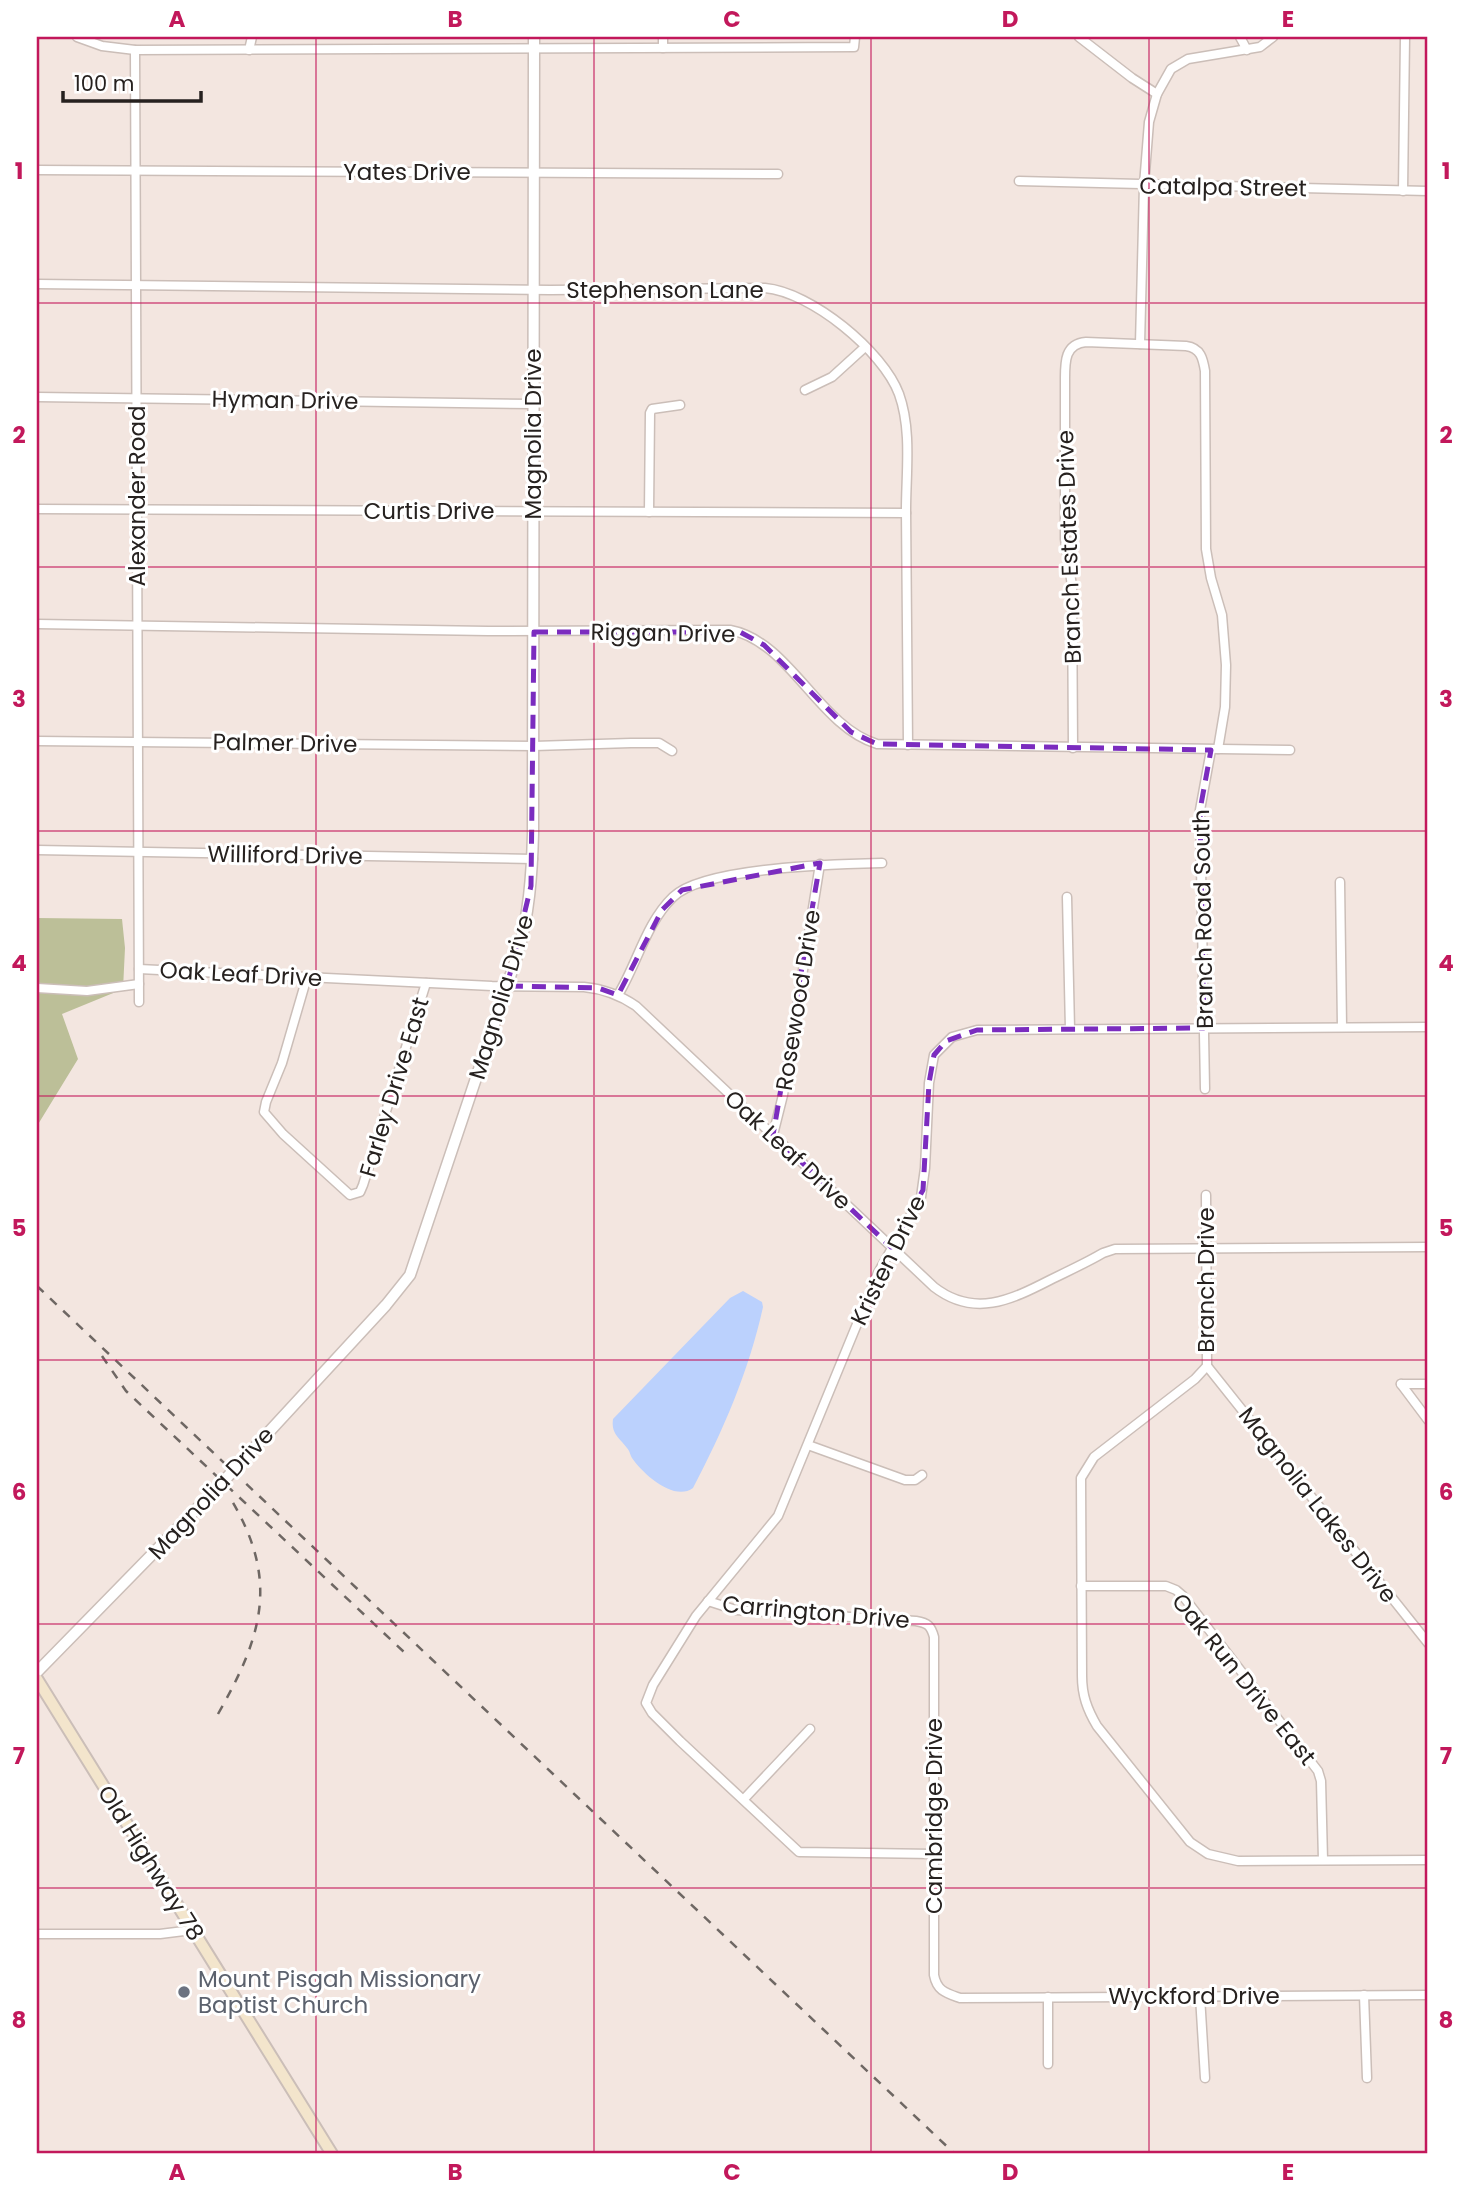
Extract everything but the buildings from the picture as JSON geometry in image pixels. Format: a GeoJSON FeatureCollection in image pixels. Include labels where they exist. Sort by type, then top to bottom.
{"type":"FeatureCollection","features":[{"type":"Feature","properties":{"kind":"main road","name":"Old Highway 78"},"geometry":{"type":"LineString","coordinates":[[37,1679],[332,2154]]}},
{"type":"Feature","properties":{"kind":"street"},"geometry":{"type":"LineString","coordinates":[[77,37],[102,46],[135,50],[854,47],[855,37]]}},
{"type":"Feature","properties":{"kind":"street"},"geometry":{"type":"LineString","coordinates":[[249,50],[252,37]]}},
{"type":"Feature","properties":{"kind":"street","name":"Magnolia Drive"},"geometry":{"type":"LineString","coordinates":[[37,1672],[220,1485],[386,1305],[410,1275],[526,924],[533,859],[534,37]]}},
{"type":"Feature","properties":{"kind":"street"},"geometry":{"type":"LineString","coordinates":[[663,37],[663,48]]}},
{"type":"Feature","properties":{"kind":"street"},"geometry":{"type":"LineString","coordinates":[[1079,37],[1157,94]]}},
{"type":"Feature","properties":{"kind":"street"},"geometry":{"type":"LineString","coordinates":[[1240,37],[1247,50]]}},
{"type":"Feature","properties":{"kind":"street"},"geometry":{"type":"LineString","coordinates":[[1140,344],[1144,185],[1149,122],[1157,94],[1171,69],[1188,59],[1260,47],[1273,37]]}},
{"type":"Feature","properties":{"kind":"street"},"geometry":{"type":"LineString","coordinates":[[1404,191],[1405,37]]}},
{"type":"Feature","properties":{"kind":"street","name":"Alexander Road"},"geometry":{"type":"LineString","coordinates":[[135,50],[139,1002]]}},
{"type":"Feature","properties":{"kind":"street","name":"Yates Drive"},"geometry":{"type":"LineString","coordinates":[[37,170],[778,174]]}},
{"type":"Feature","properties":{"kind":"street","name":"Catalpa Street"},"geometry":{"type":"LineString","coordinates":[[1019,181],[1428,191]]}},
{"type":"Feature","properties":{"kind":"street","name":"Stephenson Lane"},"geometry":{"type":"LineString","coordinates":[[37,284],[533,290],[772,288],[795,296],[811,305],[865,347],[888,373],[901,401],[907,450],[908,746]]}},
{"type":"Feature","properties":{"kind":"street","name":"Branch Estates Drive"},"geometry":{"type":"LineString","coordinates":[[1073,748],[1072,586],[1065,540],[1065,360],[1071,348],[1079,343],[1140,344]]}},
{"type":"Feature","properties":{"kind":"street","name":"Branch Road South"},"geometry":{"type":"LineString","coordinates":[[1140,344],[1192,347],[1202,357],[1204,365],[1206,549],[1211,579],[1222,615],[1226,666],[1225,707],[1200,810],[1205,1089]]}},
{"type":"Feature","properties":{"kind":"street"},"geometry":{"type":"LineString","coordinates":[[805,390],[832,377],[865,347]]}},
{"type":"Feature","properties":{"kind":"street","name":"Hyman Drive"},"geometry":{"type":"LineString","coordinates":[[37,397],[533,404]]}},
{"type":"Feature","properties":{"kind":"street"},"geometry":{"type":"LineString","coordinates":[[649,512],[650,413],[652,409],[680,405]]}},
{"type":"Feature","properties":{"kind":"street","name":"Curtis Drive"},"geometry":{"type":"LineString","coordinates":[[37,509],[906,513]]}},
{"type":"Feature","properties":{"kind":"street","name":"Riggan Drive"},"geometry":{"type":"LineString","coordinates":[[37,624],[534,632],[707,629],[740,632],[764,645],[857,736],[877,744],[1290,750]]}},
{"type":"Feature","properties":{"kind":"street","name":"Palmer Drive"},"geometry":{"type":"LineString","coordinates":[[37,741],[534,746],[659,743],[672,751]]}},
{"type":"Feature","properties":{"kind":"street","name":"Williford Drive"},"geometry":{"type":"LineString","coordinates":[[37,850],[533,859]]}},
{"type":"Feature","properties":{"kind":"street"},"geometry":{"type":"LineString","coordinates":[[618,995],[662,910],[682,890],[692,885],[820,864],[882,863]]}},
{"type":"Feature","properties":{"kind":"street","name":"Rosewood Drive"},"geometry":{"type":"LineString","coordinates":[[773,1135],[783,1095],[820,864]]}},
{"type":"Feature","properties":{"kind":"street"},"geometry":{"type":"LineString","coordinates":[[1340,882],[1342,1027]]}},
{"type":"Feature","properties":{"kind":"street"},"geometry":{"type":"LineString","coordinates":[[1067,897],[1070,1028]]}},
{"type":"Feature","properties":{"kind":"street","name":"Oak Leaf Drive"},"geometry":{"type":"LineString","coordinates":[[139,969],[426,983],[598,988],[618,995],[636,1006],[941,1293],[959,1301],[989,1303],[1019,1297],[1109,1250],[1428,1247]]}},
{"type":"Feature","properties":{"kind":"street","name":"Farley Drive East"},"geometry":{"type":"LineString","coordinates":[[307,977],[282,1063],[266,1102],[265,1115],[351,1195],[360,1192],[426,983]]}},
{"type":"Feature","properties":{"kind":"street"},"geometry":{"type":"LineString","coordinates":[[37,988],[87,991],[139,984]]}},
{"type":"Feature","properties":{"kind":"street","name":"Kristen Drive"},"geometry":{"type":"LineString","coordinates":[[744,1799],[652,1713],[646,1701],[653,1685],[708,1601],[778,1516],[878,1273],[910,1219],[923,1190],[929,1083],[932,1061],[937,1050],[952,1037],[968,1031],[1070,1028],[1428,1027]]}},
{"type":"Feature","properties":{"kind":"street","name":"Branch Drive"},"geometry":{"type":"LineString","coordinates":[[1206,1195],[1207,1366]]}},
{"type":"Feature","properties":{"kind":"street"},"geometry":{"type":"LineString","coordinates":[[1207,1366],[1162,1405],[1094,1457],[1082,1478],[1082,1692],[1087,1707],[1097,1726],[1183,1835],[1198,1849],[1213,1856],[1238,1861],[1428,1860]]}},
{"type":"Feature","properties":{"kind":"street","name":"Magnolia Lakes Drive"},"geometry":{"type":"LineString","coordinates":[[1207,1366],[1428,1643]]}},
{"type":"Feature","properties":{"kind":"street"},"geometry":{"type":"LineString","coordinates":[[1428,1384],[1401,1384],[1428,1420]]}},
{"type":"Feature","properties":{"kind":"street"},"geometry":{"type":"LineString","coordinates":[[808,1445],[905,1480],[915,1480],[922,1475]]}},
{"type":"Feature","properties":{"kind":"street","name":"Oak Run Drive East"},"geometry":{"type":"LineString","coordinates":[[1081,1586],[1166,1586],[1183,1596],[1318,1771],[1321,1782],[1323,1860]]}},
{"type":"Feature","properties":{"kind":"street","name":"Carrington Drive"},"geometry":{"type":"LineString","coordinates":[[708,1601],[736,1610],[925,1623]]}},
{"type":"Feature","properties":{"kind":"street","name":"Cambridge Drive"},"geometry":{"type":"LineString","coordinates":[[925,1623],[932,1628],[933,1637],[934,1975],[942,1992],[960,1998]]}},
{"type":"Feature","properties":{"kind":"street"},"geometry":{"type":"LineString","coordinates":[[810,1728],[744,1799],[804,1854],[934,1854]]}},
{"type":"Feature","properties":{"kind":"street"},"geometry":{"type":"LineString","coordinates":[[37,1934],[160,1934],[192,1930]]}},
{"type":"Feature","properties":{"kind":"street","name":"Wyckford Drive"},"geometry":{"type":"LineString","coordinates":[[960,1998],[1428,1994]]}},
{"type":"Feature","properties":{"kind":"street"},"geometry":{"type":"LineString","coordinates":[[1364,1995],[1367,2078]]}},
{"type":"Feature","properties":{"kind":"street"},"geometry":{"type":"LineString","coordinates":[[1200,1996],[1205,2078]]}},
{"type":"Feature","properties":{"kind":"street"},"geometry":{"type":"LineString","coordinates":[[1048,1997],[1048,2064]]}},
{"type":"Feature","properties":{"kind":"highlighted area"},"geometry":{"type":"Polygon","coordinates":[[[534,632],[740,632],[764,645],[851,732],[877,744],[1211,750],[1200,810],[1204,1028],[977,1030],[946,1041],[934,1055],[929,1083],[923,1190],[891,1247],[773,1135],[820,863],[682,890],[662,910],[618,995],[598,988],[507,986],[531,886],[534,632]]]}},
{"type":"Feature","properties":{"kind":"green space"},"geometry":{"type":"Polygon","coordinates":[[[37,918],[122,919],[125,948],[123,989],[62,1014],[78,1059],[37,1126],[37,918]]]}},
{"type":"Feature","properties":{"kind":"water"},"geometry":{"type":"Polygon","coordinates":[[[743,1291],[762,1302],[763,1307],[743,1377],[725,1423],[693,1488],[685,1491],[668,1489],[651,1478],[632,1458],[614,1432],[613,1419],[730,1298],[743,1291]]]}},
{"type":"Feature","properties":{"kind":"railway"},"geometry":{"type":"LineString","coordinates":[[37,1286],[955,2154]]}},
{"type":"Feature","properties":{"kind":"railway"},"geometry":{"type":"LineString","coordinates":[[102,1356],[126,1391],[404,1652]]}},
{"type":"Feature","properties":{"kind":"railway"},"geometry":{"type":"LineString","coordinates":[[218,1714],[246,1658],[260,1607],[260,1581],[255,1554],[245,1526],[229,1496]]}},
{"type":"Feature","properties":{"kind":"place","name":"Mount Pisgah Missionary Baptist Church"},"geometry":{"type":"Point","coordinates":[184,1992]}}]}
